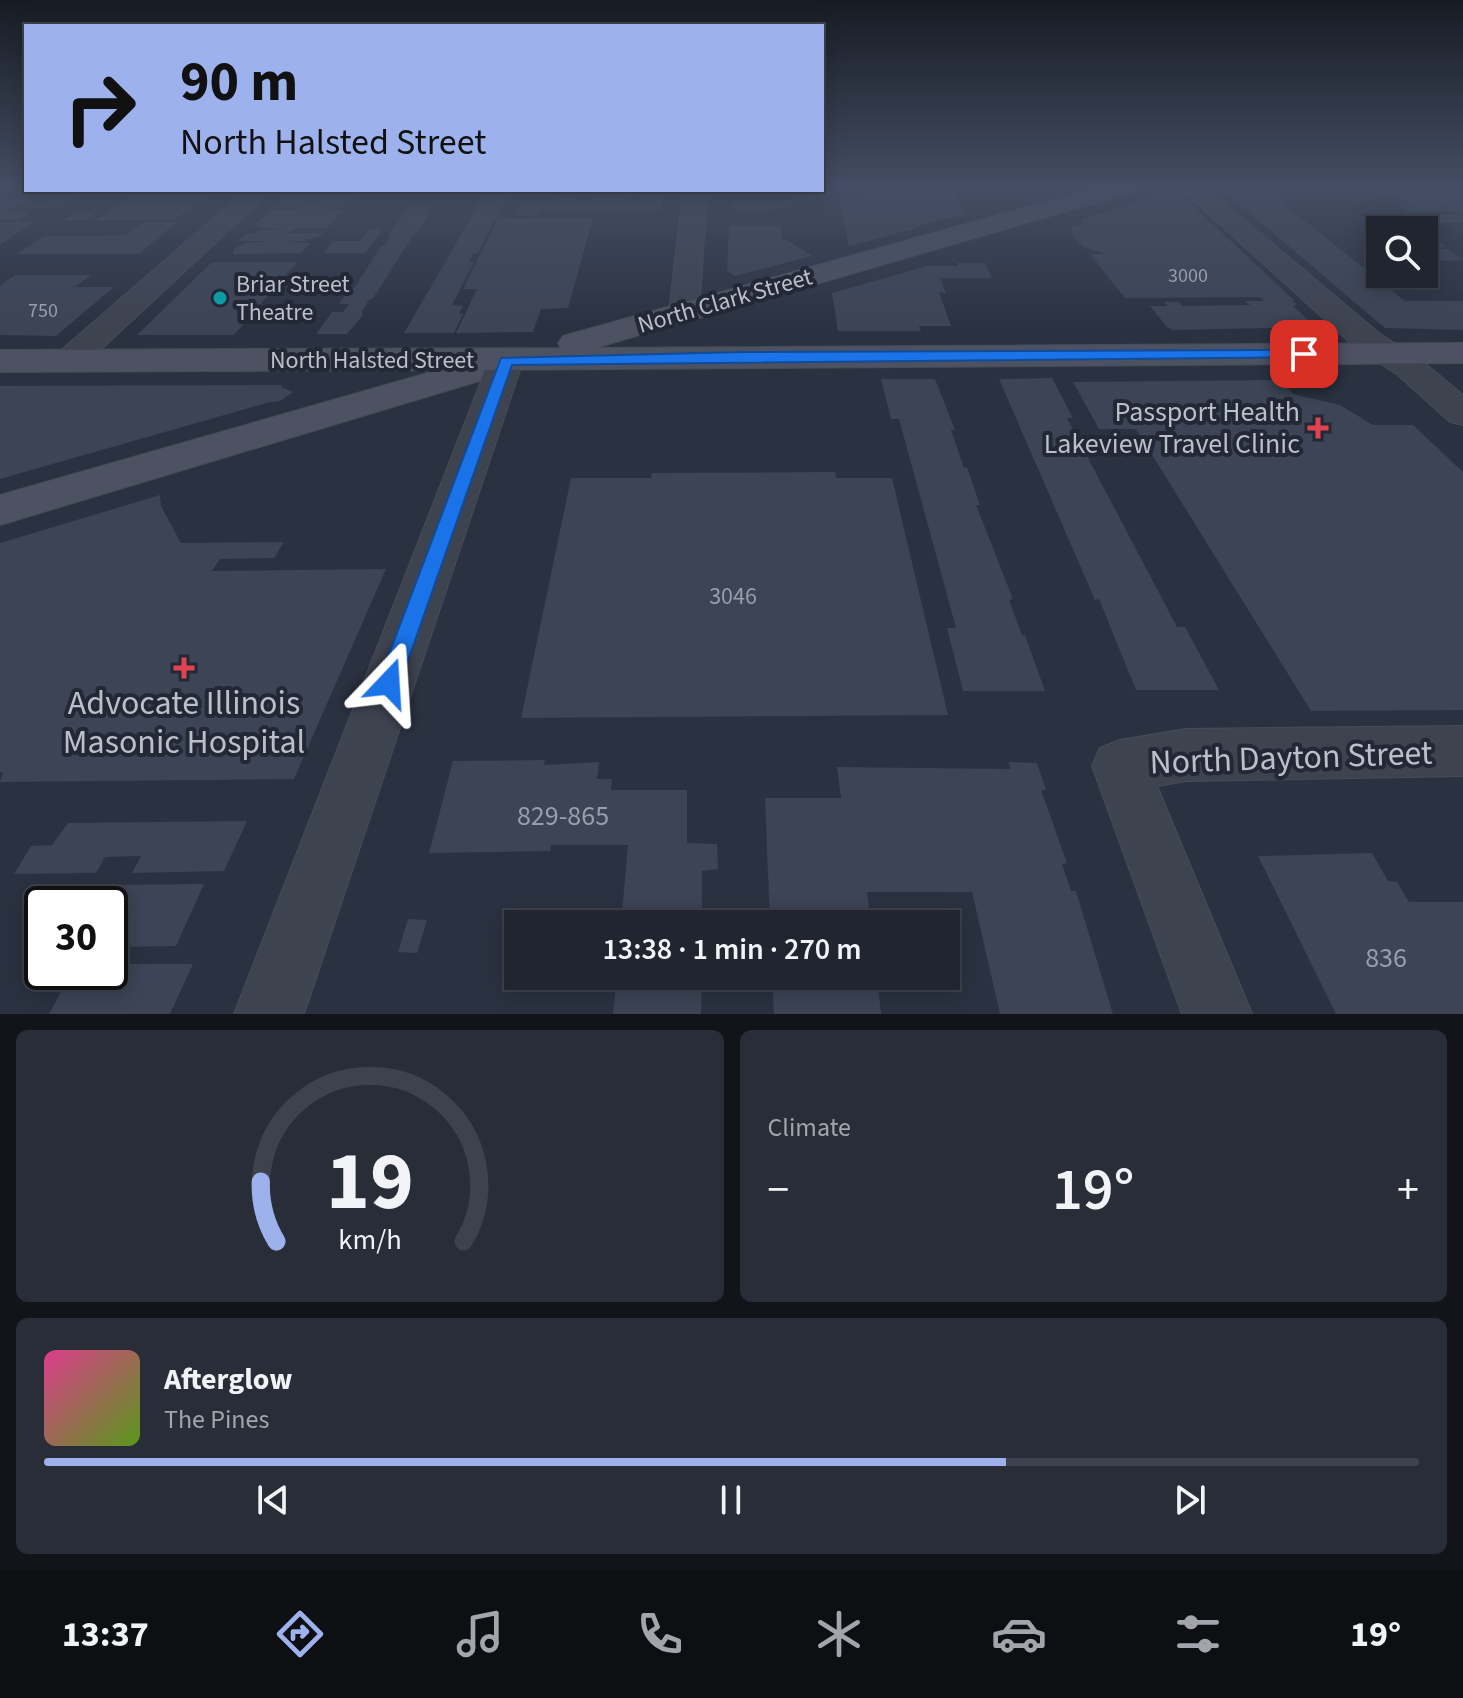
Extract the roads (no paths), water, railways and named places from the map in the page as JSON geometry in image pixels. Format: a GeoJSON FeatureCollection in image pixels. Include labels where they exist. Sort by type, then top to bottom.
{"type":"FeatureCollection","features":[{"type":"Feature","properties":{"kind":"main road","name":"North Clark Street"},"geometry":{"type":"LineString","coordinates":[[0,510],[322,418],[506,361],[963,233]]}},
{"type":"Feature","properties":{"kind":"main road","name":"North Halsted Street"},"geometry":{"type":"LineString","coordinates":[[0,361],[506,361],[742,356],[1463,353]]}},
{"type":"Feature","properties":{"kind":"street"},"geometry":{"type":"LineString","coordinates":[[70,360],[212,233]]}},
{"type":"Feature","properties":{"kind":"street"},"geometry":{"type":"LineString","coordinates":[[684,313],[691,233]]}},
{"type":"Feature","properties":{"kind":"street"},"geometry":{"type":"LineString","coordinates":[[1244,233],[1368,341],[1410,368],[1463,414]]}},
{"type":"Feature","properties":{"kind":"street"},"geometry":{"type":"LineString","coordinates":[[269,1014],[506,361]]}},
{"type":"Feature","properties":{"kind":"street","name":"North Dayton Street"},"geometry":{"type":"LineString","coordinates":[[1217,1014],[1120,766],[1186,755],[1463,751]]}},
{"type":"Feature","properties":{"kind":"place","name":"Briar Street Theatre"},"geometry":{"type":"Point","coordinates":[220,298]}},
{"type":"Feature","properties":{"kind":"place","name":"Passport Health Lakeview Travel Clinic"},"geometry":{"type":"Point","coordinates":[1318,428]}},
{"type":"Feature","properties":{"kind":"place","name":"Advocate Illinois Masonic Hospital"},"geometry":{"type":"Point","coordinates":[184,668]}}]}
